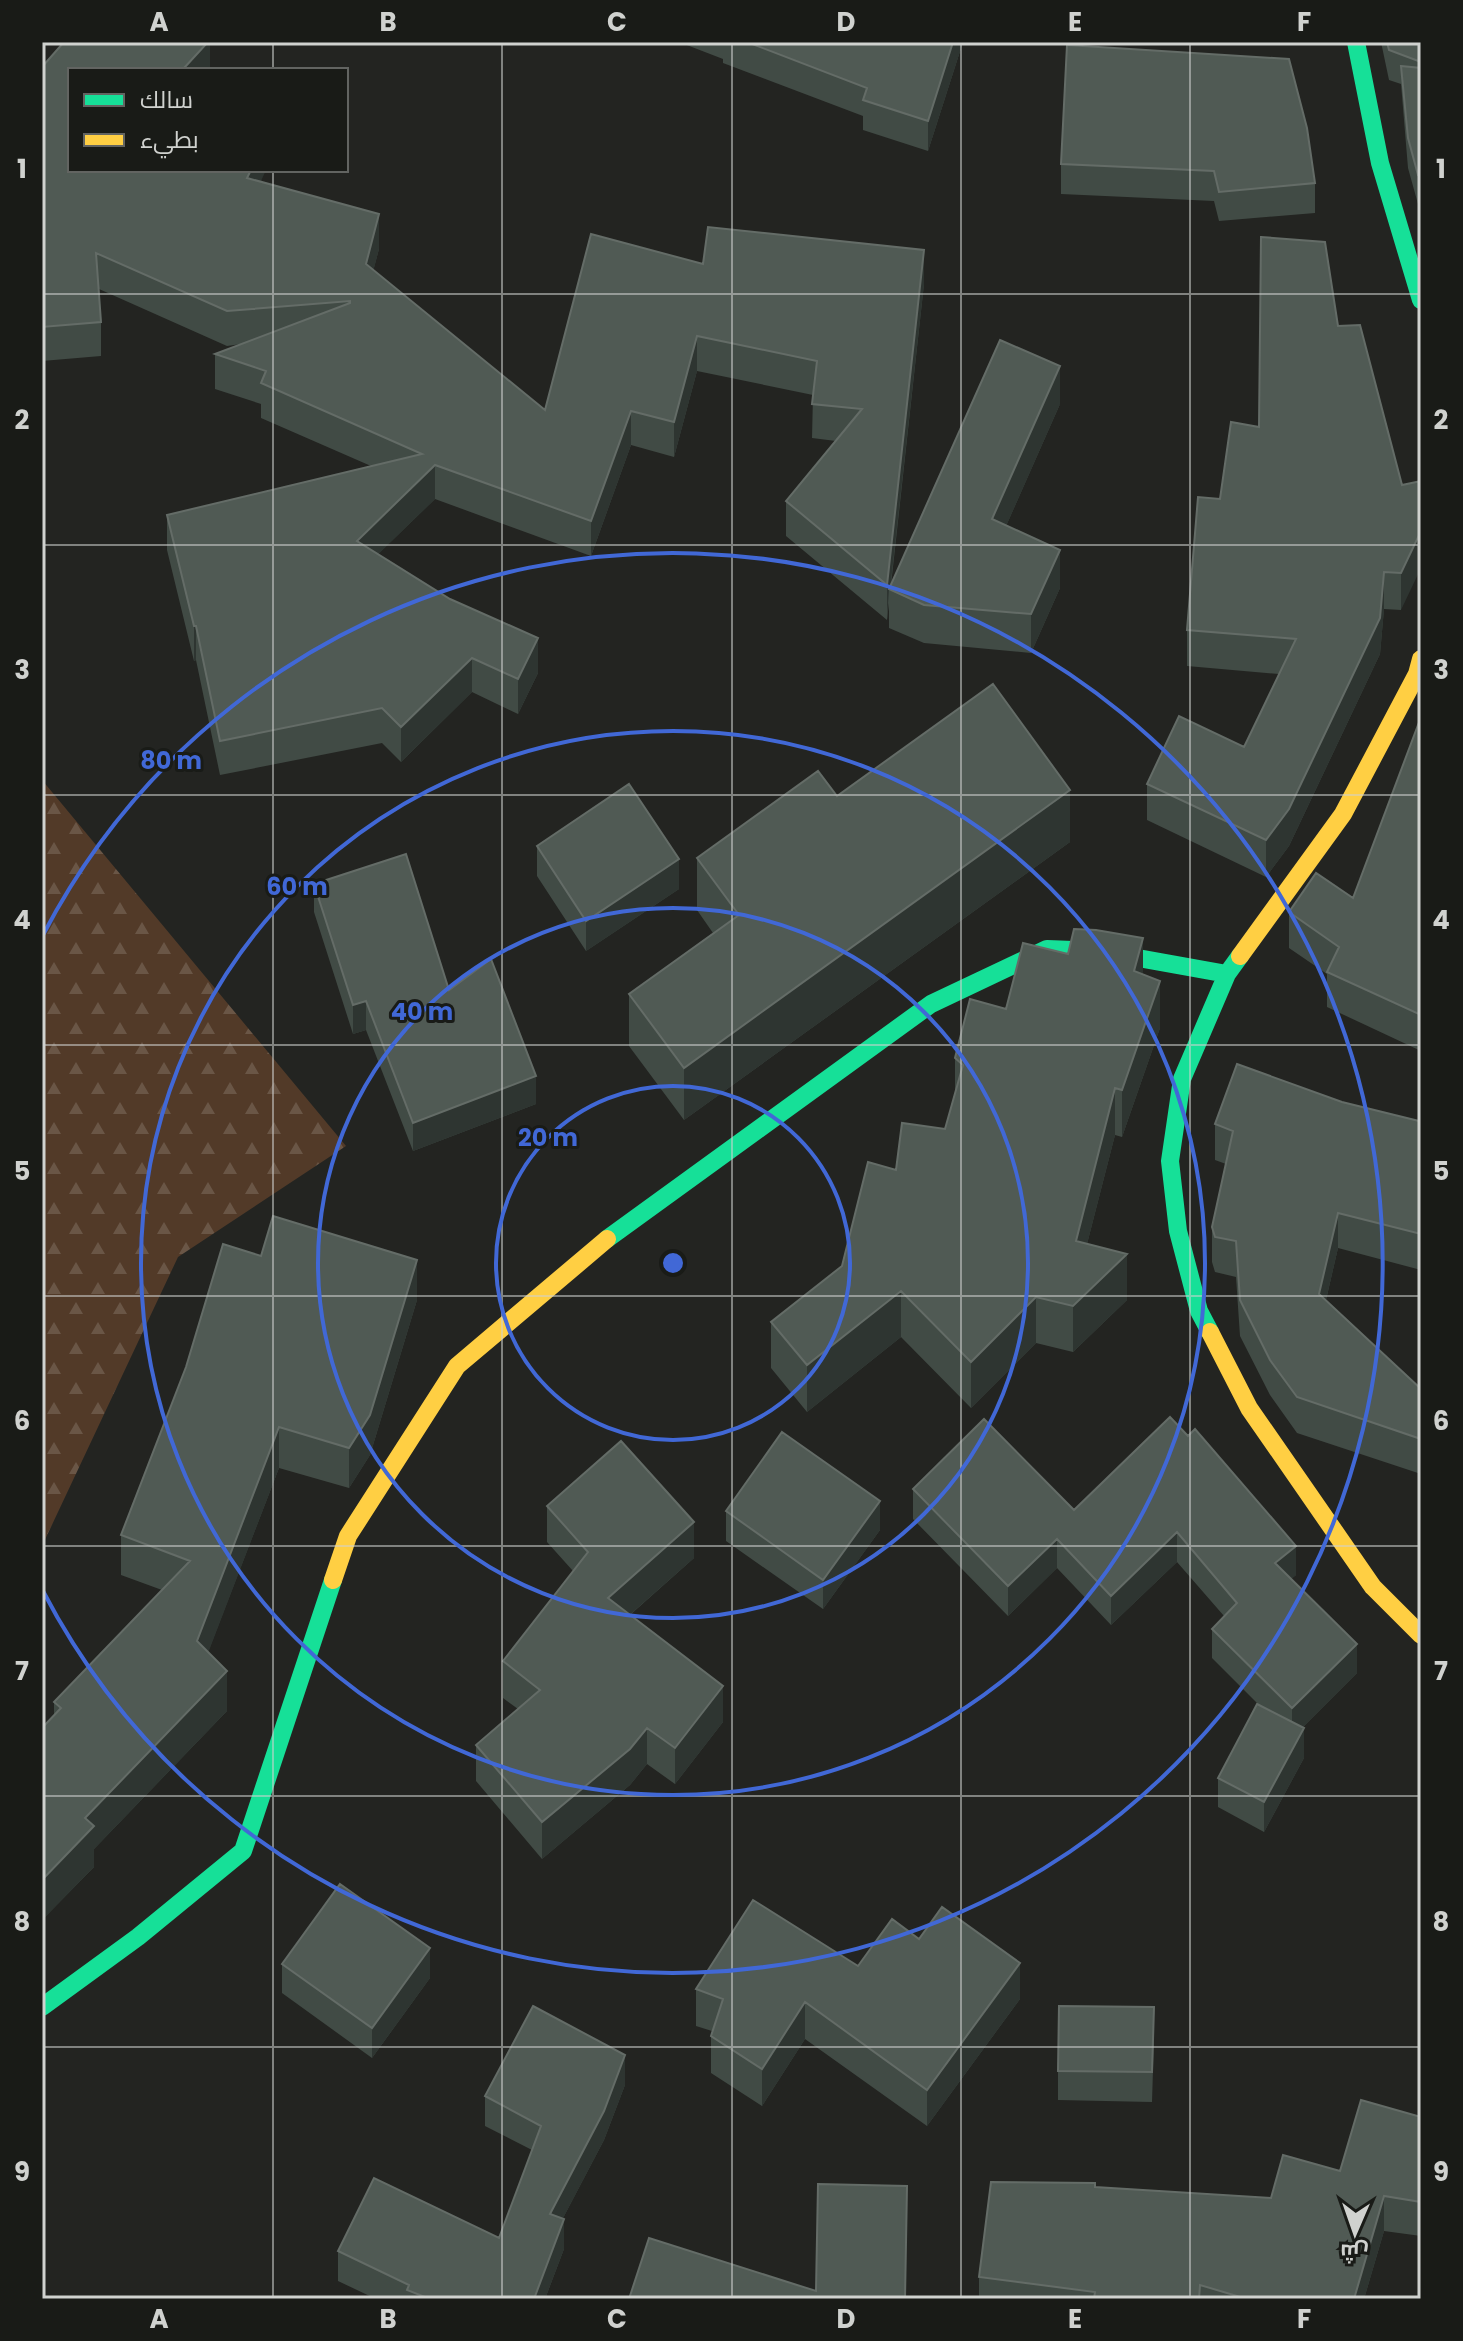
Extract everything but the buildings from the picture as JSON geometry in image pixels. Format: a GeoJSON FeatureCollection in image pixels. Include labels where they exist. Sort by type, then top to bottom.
{"type":"FeatureCollection","features":[{"type":"Feature","properties":{"kind":"street"},"geometry":{"type":"LineString","coordinates":[[1356,42],[1380,163],[1421,300]]}},
{"type":"Feature","properties":{"kind":"street"},"geometry":{"type":"LineString","coordinates":[[1421,659],[1417,674],[1343,814],[1227,974],[1182,1079],[1170,1161],[1178,1231],[1199,1311],[1249,1408],[1373,1587],[1421,1635]]}},
{"type":"Feature","properties":{"kind":"street"},"geometry":{"type":"LineString","coordinates":[[42,2007],[138,1937],[243,1851],[348,1536],[457,1366],[607,1239],[931,1004],[1047,949],[1099,951],[1227,974]]}},
{"type":"Feature","properties":{"kind":"green space"},"geometry":{"type":"Polygon","coordinates":[[[42,780],[346,1146],[178,1257],[42,1546],[42,780]]]}},
{"type":"Feature","properties":{"kind":"traffic: fast"},"geometry":{"type":"LineString","coordinates":[[1356,42],[1380,163],[1421,300]]}},
{"type":"Feature","properties":{"kind":"traffic: fast"},"geometry":{"type":"LineString","coordinates":[[607,1239],[931,1004],[1047,949],[1099,951],[1227,974]]}},
{"type":"Feature","properties":{"kind":"traffic: fast"},"geometry":{"type":"LineString","coordinates":[[1210,1332],[1199,1311],[1178,1231],[1170,1161],[1182,1079],[1227,974],[1240,956]]}},
{"type":"Feature","properties":{"kind":"traffic: fast"},"geometry":{"type":"LineString","coordinates":[[42,2007],[138,1937],[243,1851],[333,1580]]}},
{"type":"Feature","properties":{"kind":"traffic: slow"},"geometry":{"type":"LineString","coordinates":[[1240,956],[1343,814],[1417,674],[1421,659]]}},
{"type":"Feature","properties":{"kind":"traffic: slow"},"geometry":{"type":"LineString","coordinates":[[333,1580],[348,1536],[457,1366],[607,1239]]}},
{"type":"Feature","properties":{"kind":"traffic: slow"},"geometry":{"type":"LineString","coordinates":[[1210,1332],[1249,1408],[1373,1587],[1421,1635]]}}]}
